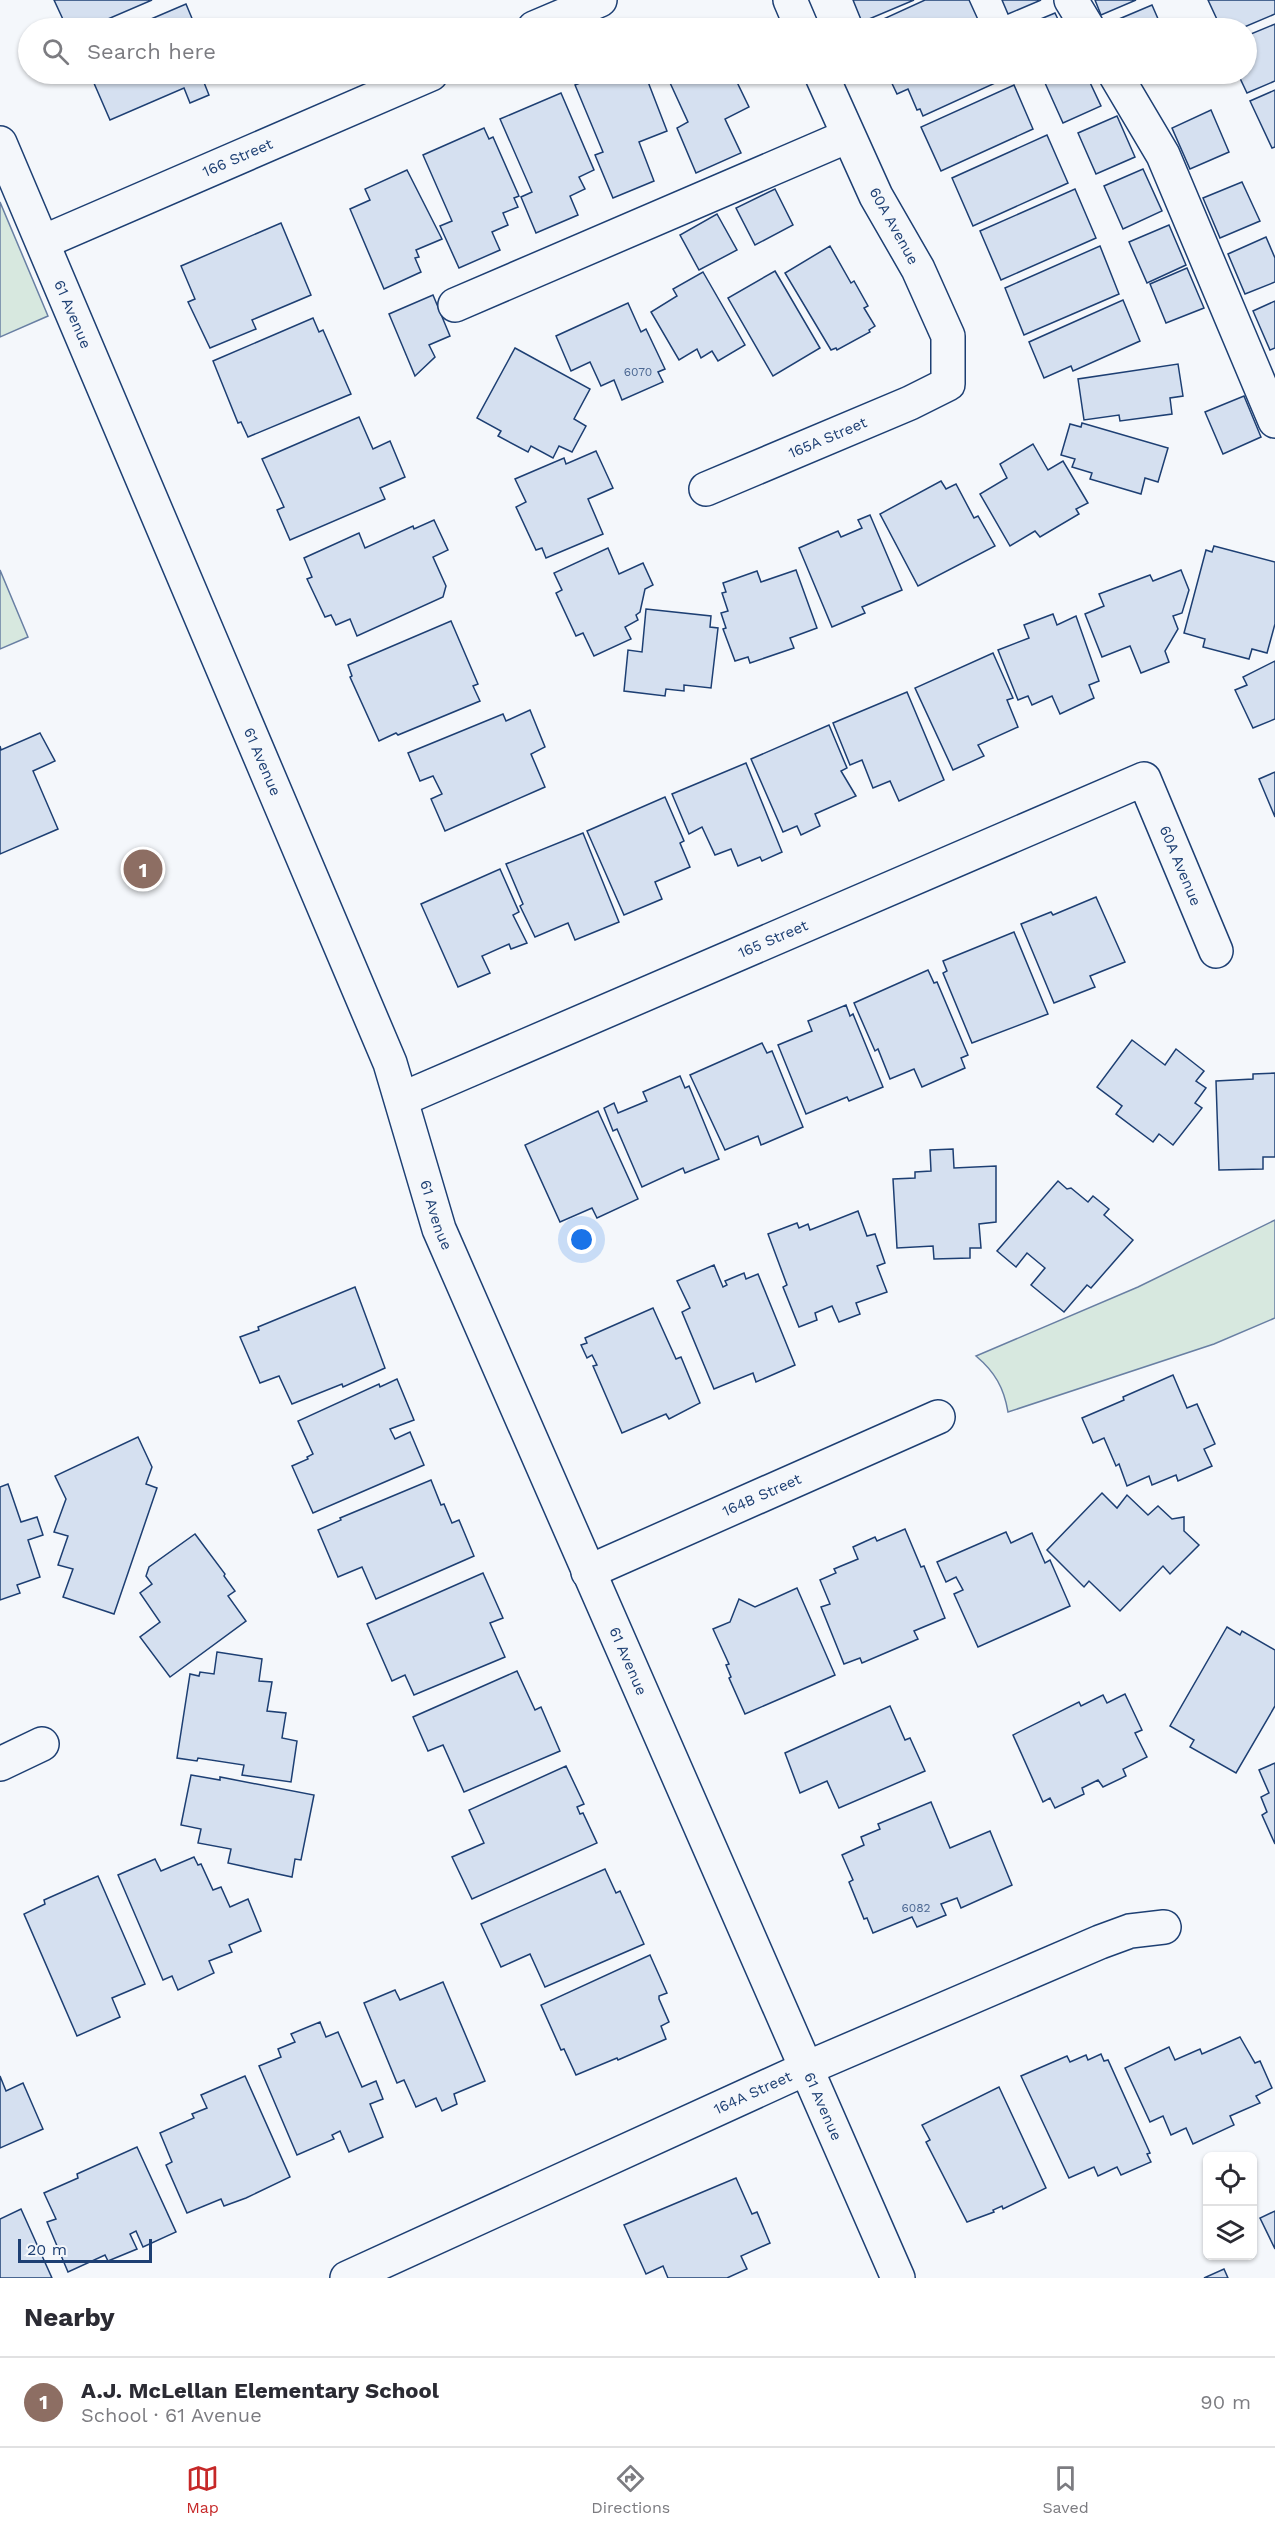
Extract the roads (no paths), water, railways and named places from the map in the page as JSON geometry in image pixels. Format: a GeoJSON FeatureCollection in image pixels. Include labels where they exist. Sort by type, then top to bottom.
{"type":"FeatureCollection","features":[{"type":"Feature","properties":{"kind":"street"},"geometry":{"type":"LineString","coordinates":[[558,18],[600,0]]}},
{"type":"Feature","properties":{"kind":"street"},"geometry":{"type":"LineString","coordinates":[[790,0],[798,18]]}},
{"type":"Feature","properties":{"kind":"street"},"geometry":{"type":"LineString","coordinates":[[1071,0],[1082,18]]}},
{"type":"Feature","properties":{"kind":"street","name":"166 Street"},"geometry":{"type":"LineString","coordinates":[[43,242],[408,84]]}},
{"type":"Feature","properties":{"kind":"street","name":"60A Avenue"},"geometry":{"type":"LineString","coordinates":[[825,84],[876,196],[918,269],[948,336],[948,384]]}},
{"type":"Feature","properties":{"kind":"street"},"geometry":{"type":"LineString","coordinates":[[1121,84],[1163,155],[1275,421]]}},
{"type":"Feature","properties":{"kind":"street"},"geometry":{"type":"LineString","coordinates":[[455,305],[848,136]]}},
{"type":"Feature","properties":{"kind":"street","name":"61 Avenue"},"geometry":{"type":"LineString","coordinates":[[0,143],[390,1063],[439,1229],[898,2278]]}},
{"type":"Feature","properties":{"kind":"street","name":"165A Street"},"geometry":{"type":"LineString","coordinates":[[706,489],[910,403],[948,384]]}},
{"type":"Feature","properties":{"kind":"street","name":"60A Avenue"},"geometry":{"type":"LineString","coordinates":[[1144,779],[1215,951]]}},
{"type":"Feature","properties":{"kind":"street","name":"165 Street"},"geometry":{"type":"LineString","coordinates":[[402,1099],[1144,779]]}},
{"type":"Feature","properties":{"kind":"street","name":"164B Street"},"geometry":{"type":"LineString","coordinates":[[588,1572],[938,1418]]}},
{"type":"Feature","properties":{"kind":"street"},"geometry":{"type":"LineString","coordinates":[[0,1764],[42,1744]]}},
{"type":"Feature","properties":{"kind":"street","name":"164A Street"},"geometry":{"type":"LineString","coordinates":[[347,2278],[807,2068],[1100,1942],[1130,1931],[1164,1927]]}},
{"type":"Feature","properties":{"kind":"place","name":"A.J. McLellan Elementary School"},"geometry":{"type":"Point","coordinates":[143,869]}}]}
